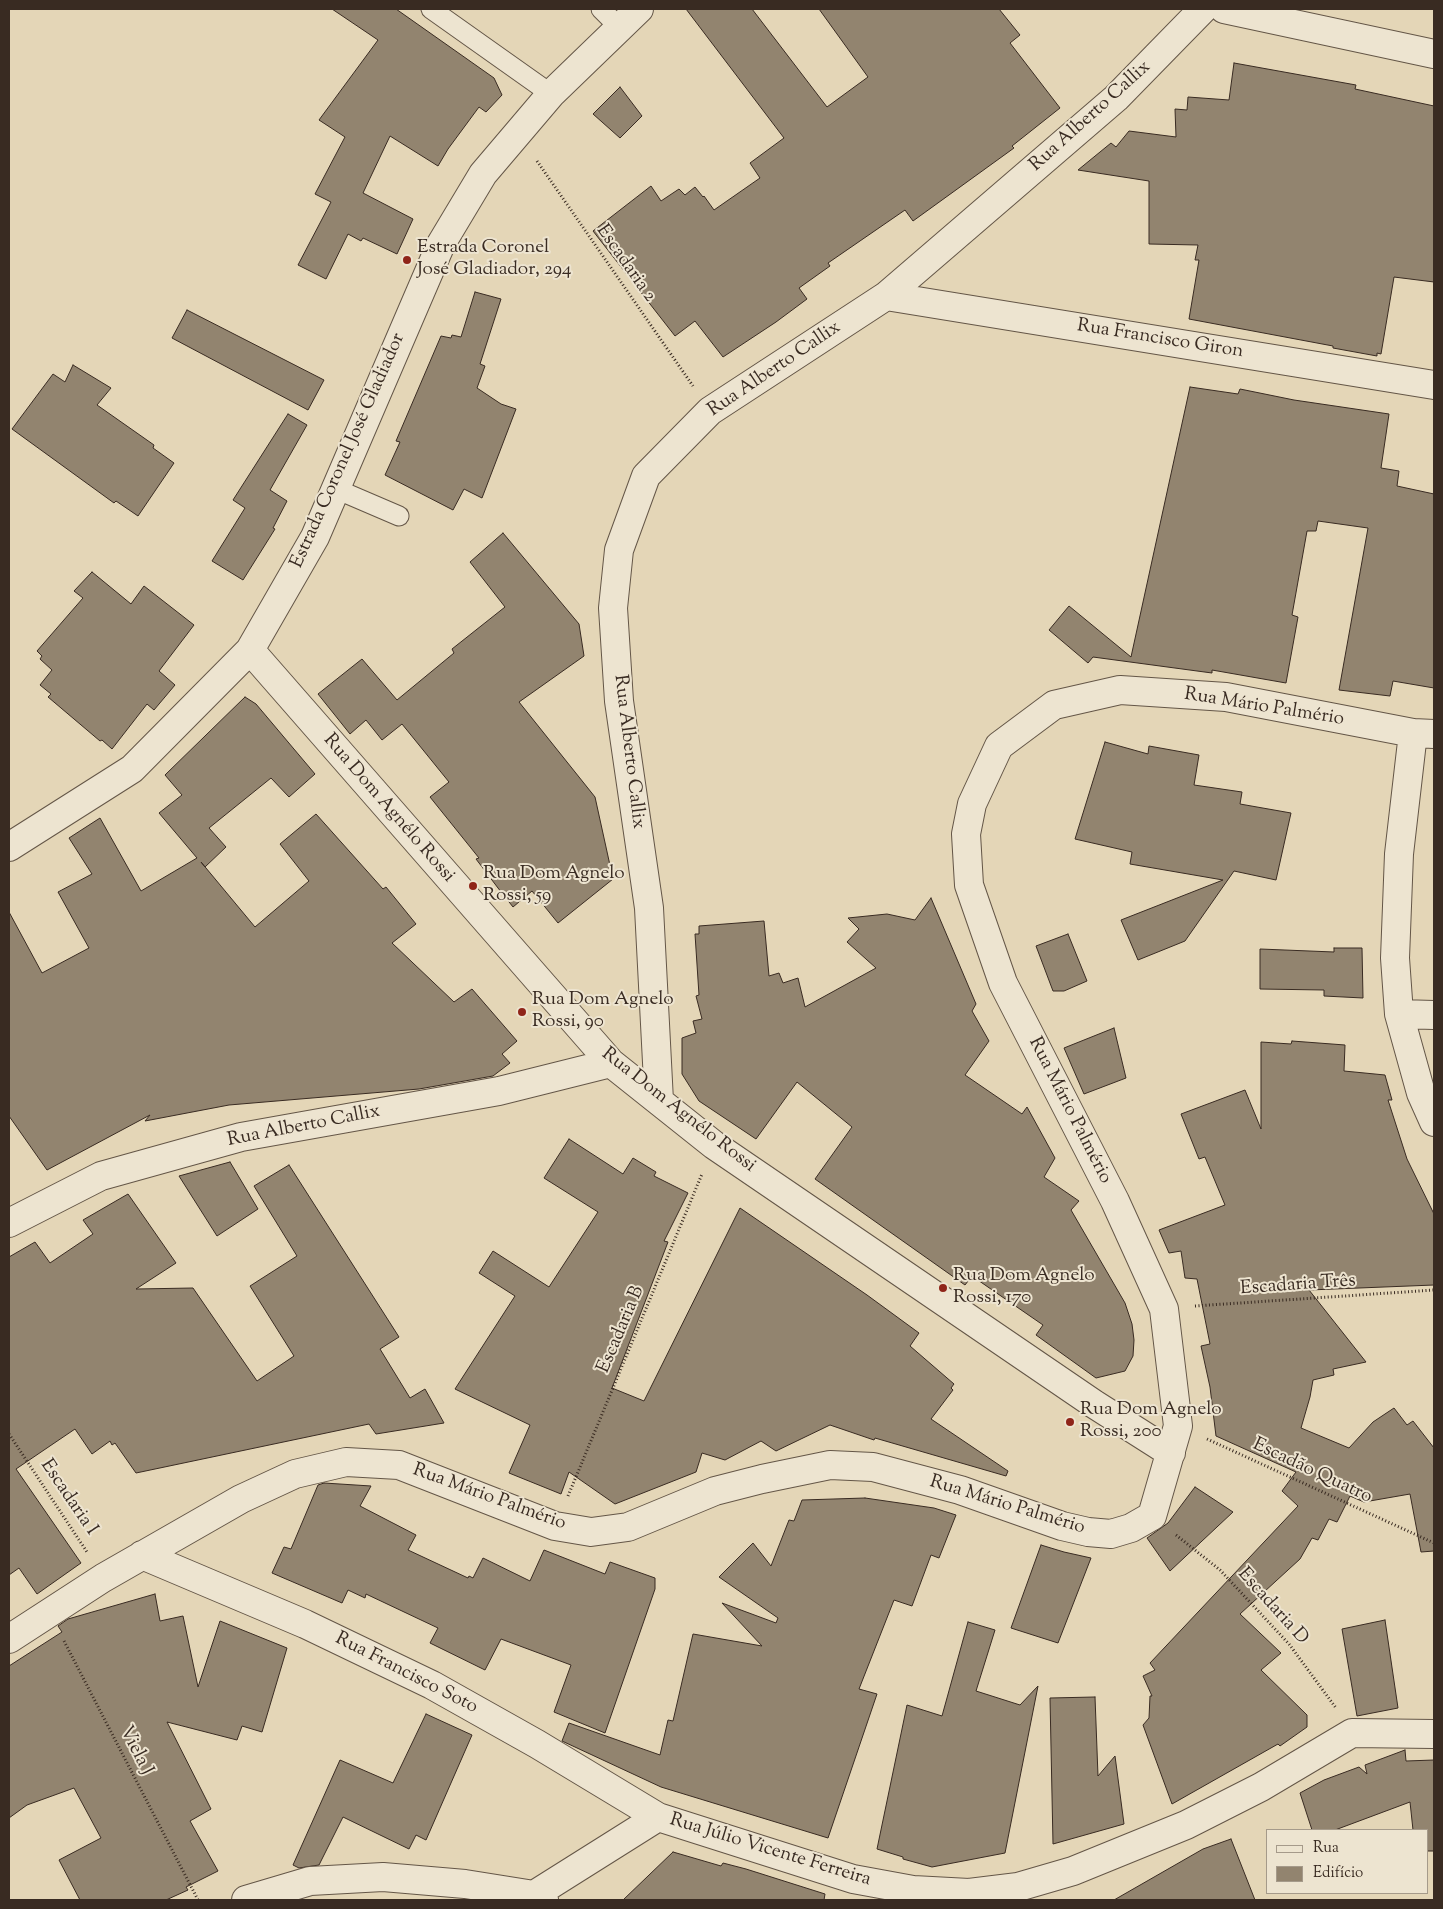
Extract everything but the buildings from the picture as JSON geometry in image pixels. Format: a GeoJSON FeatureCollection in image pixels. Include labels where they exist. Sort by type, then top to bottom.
{"type":"FeatureCollection","features":[{"type":"Feature","properties":{"kind":"street","name":"Estrada Coronel José Gladiador"},"geometry":{"type":"LineString","coordinates":[[9,847],[132,769],[250,650],[315,537],[441,244],[483,174],[551,94],[610,18],[639,9]]}},
{"type":"Feature","properties":{"kind":"street","name":"Rua Alberto Callix"},"geometry":{"type":"LineString","coordinates":[[659,1101],[649,908],[619,701],[613,608],[619,550],[646,476],[710,411],[886,296],[1116,98],[1203,9]]}},
{"type":"Feature","properties":{"kind":"street"},"geometry":{"type":"LineString","coordinates":[[1224,9],[1434,54]]}},
{"type":"Feature","properties":{"kind":"street","name":"Rua Francisco Giron"},"geometry":{"type":"LineString","coordinates":[[886,296],[1434,385]]}},
{"type":"Feature","properties":{"kind":"street","name":"Rua Dom Agnélo Rossi"},"geometry":{"type":"LineString","coordinates":[[250,650],[611,1063],[714,1145],[1094,1404],[1171,1453]]}},
{"type":"Feature","properties":{"kind":"street","name":"Rua Mário Palmério"},"geometry":{"type":"LineString","coordinates":[[9,1639],[103,1578],[241,1499],[295,1474],[346,1462],[399,1465],[555,1526],[591,1532],[628,1527],[715,1491],[830,1465],[873,1466],[960,1490],[1062,1526],[1088,1532],[1111,1534],[1131,1528],[1152,1516],[1178,1426],[1164,1308],[1115,1201],[1003,983],[969,885],[966,834],[972,804],[999,746],[1054,705],[1120,690],[1226,697],[1424,733]]}},
{"type":"Feature","properties":{"kind":"street"},"geometry":{"type":"LineString","coordinates":[[1424,733],[1399,854],[1395,958],[1399,1014],[1421,1093],[1434,1122]]}},
{"type":"Feature","properties":{"kind":"street"},"geometry":{"type":"LineString","coordinates":[[1399,1014],[1434,1015]]}},
{"type":"Feature","properties":{"kind":"street","name":"Rua Alberto Callix"},"geometry":{"type":"LineString","coordinates":[[9,1223],[101,1176],[241,1137],[499,1091],[611,1063]]}},
{"type":"Feature","properties":{"kind":"street","name":"Rua Francisco Soto"},"geometry":{"type":"LineString","coordinates":[[142,1555],[305,1624],[432,1685],[537,1744],[658,1817]]}},
{"type":"Feature","properties":{"kind":"street"},"geometry":{"type":"LineString","coordinates":[[1352,1734],[1434,1734]]}},
{"type":"Feature","properties":{"kind":"street","name":"Rua Júlio Vicente Ferreira"},"geometry":{"type":"LineString","coordinates":[[246,1900],[310,1881],[383,1877],[466,1884],[539,1898],[658,1817],[853,1879],[914,1890],[970,1893],[1018,1887],[1073,1872],[1186,1825],[1261,1787],[1352,1734]]}},
{"type":"Feature","properties":{"kind":"lane"},"geometry":{"type":"LineString","coordinates":[[431,9],[551,94]]}},
{"type":"Feature","properties":{"kind":"lane"},"geometry":{"type":"LineString","coordinates":[[336,489],[399,516]]}},
{"type":"Feature","properties":{"kind":"path","name":"Escadaria 2"},"geometry":{"type":"LineString","coordinates":[[518,134],[710,411]]}},
{"type":"Feature","properties":{"kind":"path","name":"Escadaria B"},"geometry":{"type":"LineString","coordinates":[[555,1526],[714,1145]]}},
{"type":"Feature","properties":{"kind":"path","name":"Escadaria Três"},"geometry":{"type":"LineString","coordinates":[[1164,1308],[1434,1290]]}},
{"type":"Feature","properties":{"kind":"path","name":"Escadão Quatro"},"geometry":{"type":"LineString","coordinates":[[1178,1426],[1434,1543]]}},
{"type":"Feature","properties":{"kind":"path","name":"Escadaria I"},"geometry":{"type":"LineString","coordinates":[[9,1434],[103,1578]]}},
{"type":"Feature","properties":{"kind":"path","name":"Escadaria D"},"geometry":{"type":"LineString","coordinates":[[1152,1516],[1220,1570],[1289,1644],[1330,1698],[1352,1734]]}},
{"type":"Feature","properties":{"kind":"path","name":"Viela J"},"geometry":{"type":"LineString","coordinates":[[50,1613],[198,1900]]}},
{"type":"Feature","properties":{"kind":"place","name":"Estrada Coronel José Gladiador, 294"},"geometry":{"type":"Point","coordinates":[407,260]}},
{"type":"Feature","properties":{"kind":"place","name":"Rua Dom Agnelo Rossi, 59"},"geometry":{"type":"Point","coordinates":[473,886]}},
{"type":"Feature","properties":{"kind":"place","name":"Rua Dom Agnelo Rossi, 90"},"geometry":{"type":"Point","coordinates":[522,1012]}},
{"type":"Feature","properties":{"kind":"place","name":"Rua Dom Agnelo Rossi, 170"},"geometry":{"type":"Point","coordinates":[943,1288]}},
{"type":"Feature","properties":{"kind":"place","name":"Rua Dom Agnelo Rossi, 200"},"geometry":{"type":"Point","coordinates":[1070,1422]}}]}
